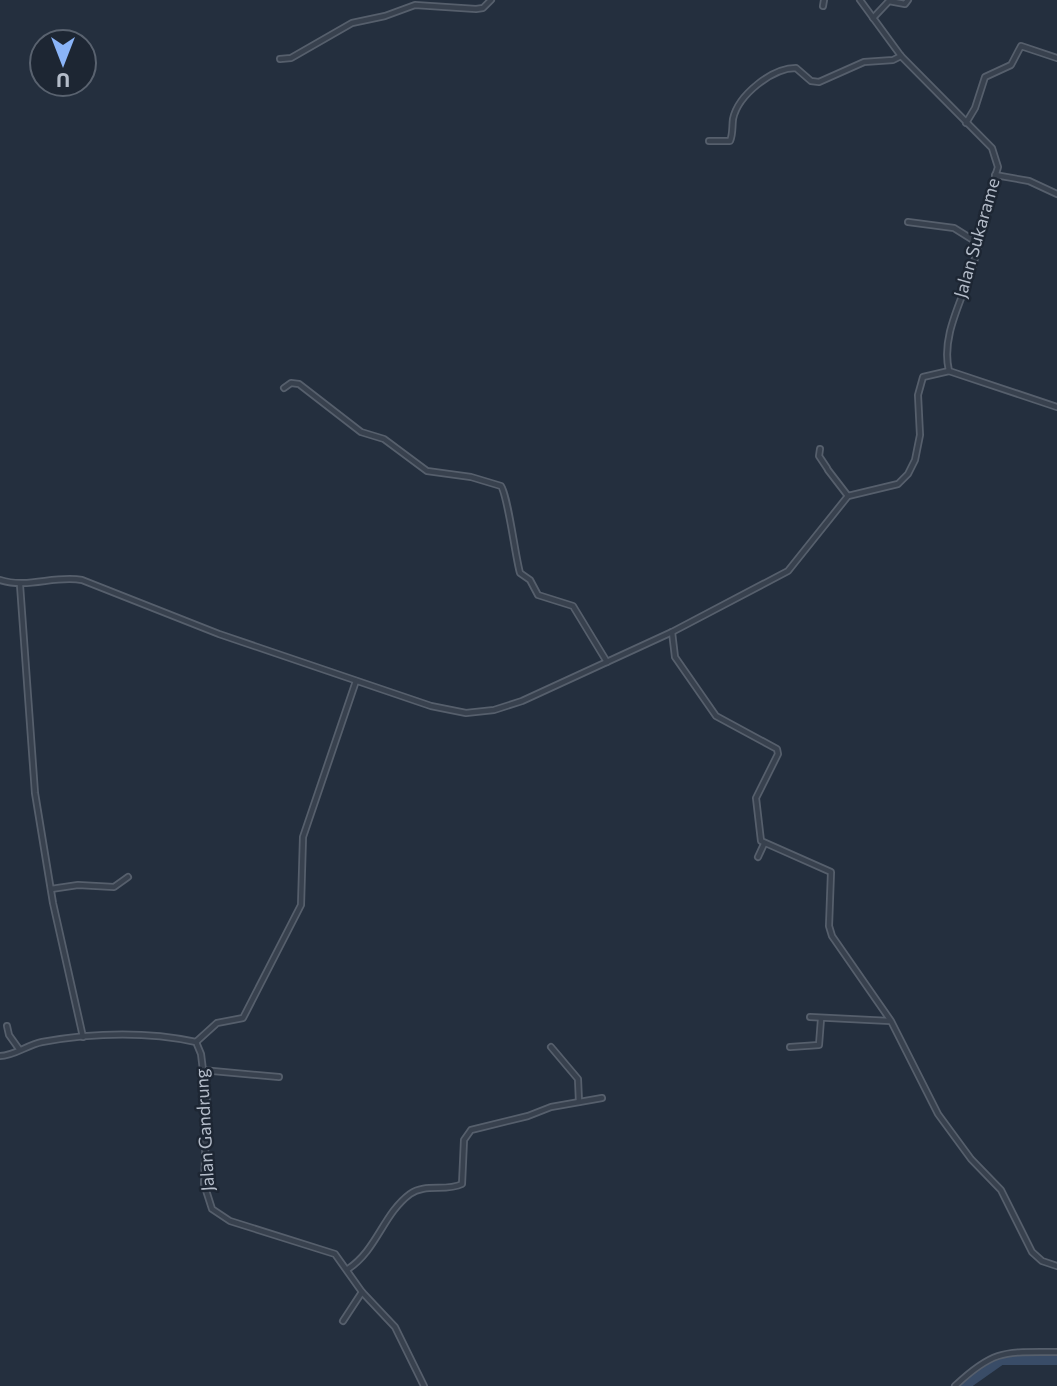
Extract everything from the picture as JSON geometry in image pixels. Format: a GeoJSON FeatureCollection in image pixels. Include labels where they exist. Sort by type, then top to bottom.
{"type":"FeatureCollection","features":[{"type":"Feature","properties":{"kind":"street"},"geometry":{"type":"LineString","coordinates":[[280,59],[291,58],[352,23],[415,5],[448,2],[483,8],[491,0]]}},
{"type":"Feature","properties":{"kind":"street","name":"Jalan Sukarame"},"geometry":{"type":"LineString","coordinates":[[860,0],[901,56],[994,151],[998,162],[978,243],[950,336],[949,371]]}},
{"type":"Feature","properties":{"kind":"street"},"geometry":{"type":"LineString","coordinates":[[873,18],[889,1],[905,4],[908,0]]}},
{"type":"Feature","properties":{"kind":"street"},"geometry":{"type":"LineString","coordinates":[[966,123],[975,108],[985,77],[1011,65],[1021,46],[1057,58]]}},
{"type":"Feature","properties":{"kind":"street"},"geometry":{"type":"LineString","coordinates":[[709,141],[730,141],[734,117],[745,99],[775,73],[796,68],[811,81],[819,82],[864,62],[893,60],[901,56]]}},
{"type":"Feature","properties":{"kind":"street"},"geometry":{"type":"LineString","coordinates":[[995,175],[1029,181],[1057,194]]}},
{"type":"Feature","properties":{"kind":"street"},"geometry":{"type":"LineString","coordinates":[[908,222],[954,228],[978,243]]}},
{"type":"Feature","properties":{"kind":"street"},"geometry":{"type":"LineString","coordinates":[[0,580],[20,585],[64,579],[82,580],[219,634],[431,706],[466,713],[494,710],[522,701],[607,663],[788,571],[848,496],[898,484],[908,474],[915,460],[920,435],[920,383],[926,374],[949,371],[1057,407]]}},
{"type":"Feature","properties":{"kind":"street"},"geometry":{"type":"LineString","coordinates":[[284,388],[291,383],[299,384],[361,432],[384,439],[427,471],[471,477],[501,486],[506,495],[506,512],[520,573],[530,580],[538,595],[573,606],[607,663]]}},
{"type":"Feature","properties":{"kind":"street"},"geometry":{"type":"LineString","coordinates":[[820,449],[819,456],[848,496]]}},
{"type":"Feature","properties":{"kind":"street"},"geometry":{"type":"LineString","coordinates":[[20,585],[35,793],[51,889],[83,1037]]}},
{"type":"Feature","properties":{"kind":"street"},"geometry":{"type":"LineString","coordinates":[[672,632],[675,657],[716,716],[777,749],[778,754],[756,797],[759,837],[764,844],[831,872],[830,931],[891,1021],[937,1114],[971,1159],[1001,1190],[1032,1252],[1042,1261],[1057,1266]]}},
{"type":"Feature","properties":{"kind":"street"},"geometry":{"type":"LineString","coordinates":[[0,1056],[32,1044],[83,1037],[153,1035],[195,1042],[217,1023],[243,1018],[302,905],[300,849],[303,836],[356,681]]}},
{"type":"Feature","properties":{"kind":"street"},"geometry":{"type":"LineString","coordinates":[[758,857],[764,844]]}},
{"type":"Feature","properties":{"kind":"street"},"geometry":{"type":"LineString","coordinates":[[51,889],[78,886],[110,888],[128,877]]}},
{"type":"Feature","properties":{"kind":"street"},"geometry":{"type":"LineString","coordinates":[[810,1017],[891,1021]]}},
{"type":"Feature","properties":{"kind":"street"},"geometry":{"type":"LineString","coordinates":[[790,1047],[819,1045],[821,1019]]}},
{"type":"Feature","properties":{"kind":"street"},"geometry":{"type":"LineString","coordinates":[[7,1026],[9,1035],[19,1049]]}},
{"type":"Feature","properties":{"kind":"street","name":"Jalan Gandrung"},"geometry":{"type":"LineString","coordinates":[[195,1042],[207,1103],[204,1184],[212,1209],[230,1220],[331,1251],[348,1269],[362,1292],[395,1327],[424,1386]]}},
{"type":"Feature","properties":{"kind":"street"},"geometry":{"type":"LineString","coordinates":[[551,1047],[578,1079],[579,1102]]}},
{"type":"Feature","properties":{"kind":"street"},"geometry":{"type":"LineString","coordinates":[[202,1070],[279,1077]]}},
{"type":"Feature","properties":{"kind":"street"},"geometry":{"type":"LineString","coordinates":[[348,1269],[367,1254],[393,1213],[412,1193],[428,1188],[458,1186],[464,1182],[464,1140],[471,1129],[602,1098]]}},
{"type":"Feature","properties":{"kind":"street"},"geometry":{"type":"LineString","coordinates":[[343,1321],[362,1292]]}},
{"type":"Feature","properties":{"kind":"street"},"geometry":{"type":"LineString","coordinates":[[955,1386],[981,1362],[994,1356],[1057,1352]]}},
{"type":"Feature","properties":{"kind":"waterway"},"geometry":{"type":"LineString","coordinates":[[964,1386],[1001,1360],[1057,1360]]}}]}
